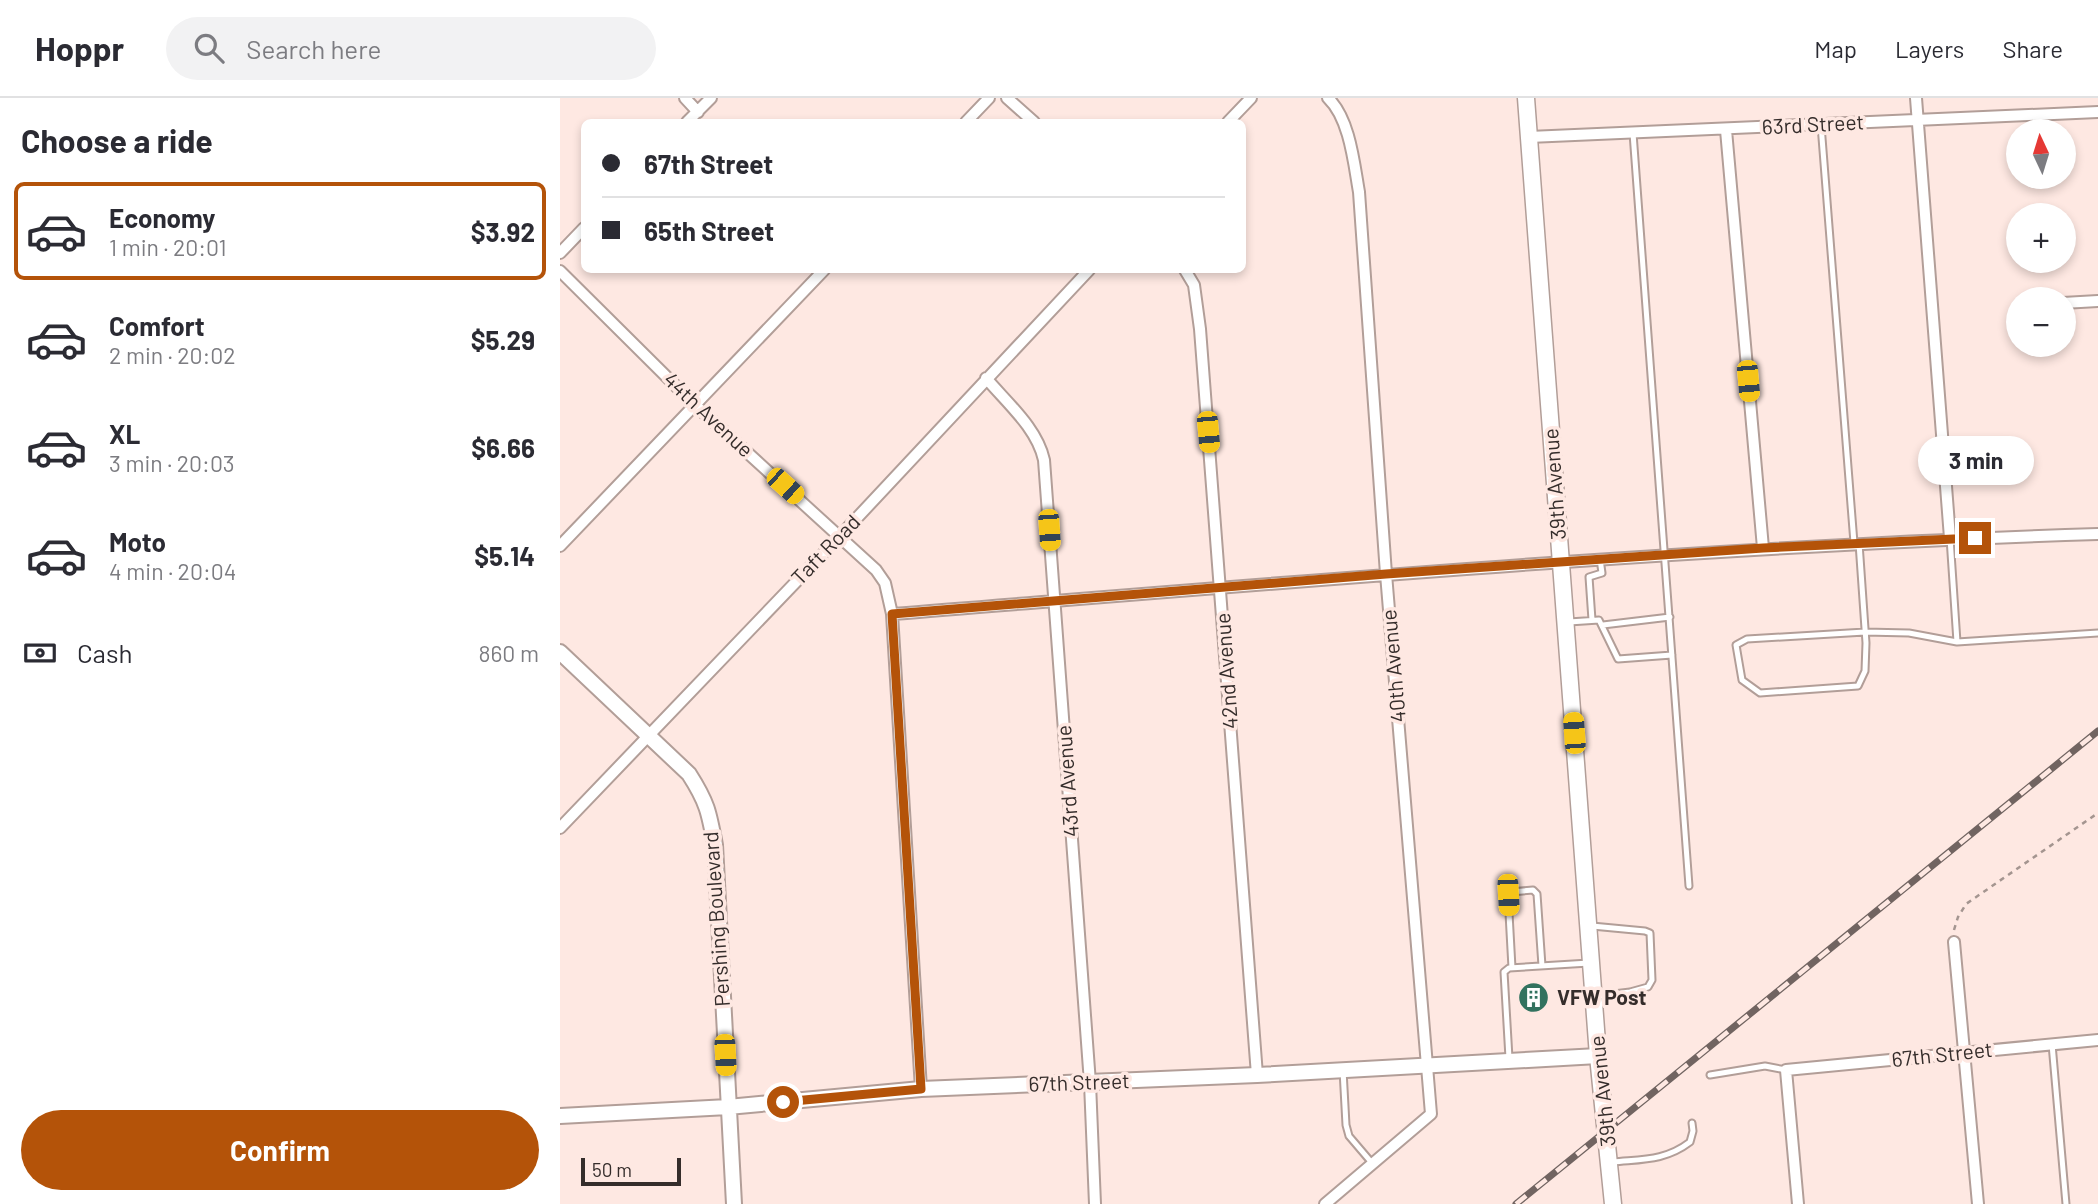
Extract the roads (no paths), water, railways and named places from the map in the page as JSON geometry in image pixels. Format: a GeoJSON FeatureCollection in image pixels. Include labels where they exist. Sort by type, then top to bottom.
{"type":"FeatureCollection","features":[{"type":"Feature","properties":{"kind":"main road","name":"39th Avenue"},"geometry":{"type":"LineString","coordinates":[[1526,98],[1598,1056],[1613,1204]]}},
{"type":"Feature","properties":{"kind":"street"},"geometry":{"type":"LineString","coordinates":[[685,98],[698,112]]}},
{"type":"Feature","properties":{"kind":"street"},"geometry":{"type":"LineString","coordinates":[[690,119],[711,98]]}},
{"type":"Feature","properties":{"kind":"street"},"geometry":{"type":"LineString","coordinates":[[969,119],[989,98]]}},
{"type":"Feature","properties":{"kind":"street"},"geometry":{"type":"LineString","coordinates":[[1007,98],[1031,119]]}},
{"type":"Feature","properties":{"kind":"street"},"geometry":{"type":"LineString","coordinates":[[1231,119],[1251,98]]}},
{"type":"Feature","properties":{"kind":"street","name":"40th Avenue"},"geometry":{"type":"LineString","coordinates":[[1328,98],[1333,102],[1345,128],[1359,192],[1386,574],[1431,1114],[1373,1163]]}},
{"type":"Feature","properties":{"kind":"street"},"geometry":{"type":"LineString","coordinates":[[1916,98],[1950,538]]}},
{"type":"Feature","properties":{"kind":"street","name":"63rd Street"},"geometry":{"type":"LineString","coordinates":[[1529,136],[1726,130],[2098,112]]}},
{"type":"Feature","properties":{"kind":"street"},"geometry":{"type":"LineString","coordinates":[[1726,130],[1763,548]]}},
{"type":"Feature","properties":{"kind":"street"},"geometry":{"type":"LineString","coordinates":[[560,253],[581,231]]}},
{"type":"Feature","properties":{"kind":"street","name":"44th Avenue"},"geometry":{"type":"LineString","coordinates":[[560,271],[694,404],[840,536],[876,570],[885,583],[892,614],[921,1089]]}},
{"type":"Feature","properties":{"kind":"street"},"geometry":{"type":"LineString","coordinates":[[560,546],[821,273]]}},
{"type":"Feature","properties":{"kind":"street","name":"Taft Road"},"geometry":{"type":"LineString","coordinates":[[560,828],[840,536],[1086,273]]}},
{"type":"Feature","properties":{"kind":"street","name":"42nd Avenue"},"geometry":{"type":"LineString","coordinates":[[1187,273],[1194,285],[1197,301],[1257,1075]]}},
{"type":"Feature","properties":{"kind":"street"},"geometry":{"type":"LineString","coordinates":[[2076,302],[2098,301]]}},
{"type":"Feature","properties":{"kind":"street","name":"43rd Avenue"},"geometry":{"type":"LineString","coordinates":[[986,379],[1034,435],[1041,446],[1044,460],[1090,1083],[1095,1204]]}},
{"type":"Feature","properties":{"kind":"street"},"geometry":{"type":"LineString","coordinates":[[892,614],[1386,574],[1763,548],[1950,538],[2098,534]]}},
{"type":"Feature","properties":{"kind":"street","name":"Pershing Boulevard"},"geometry":{"type":"LineString","coordinates":[[560,652],[689,774],[709,811],[715,845],[734,1204]]}},
{"type":"Feature","properties":{"kind":"street"},"geometry":{"type":"LineString","coordinates":[[1954,942],[1978,1204]]}},
{"type":"Feature","properties":{"kind":"street","name":"67th Street"},"geometry":{"type":"LineString","coordinates":[[1786,1070],[2098,1040]]}},
{"type":"Feature","properties":{"kind":"street","name":"67th Street"},"geometry":{"type":"LineString","coordinates":[[560,1116],[728,1107],[921,1089],[1257,1075],[1598,1056]]}},
{"type":"Feature","properties":{"kind":"street"},"geometry":{"type":"LineString","coordinates":[[1786,1070],[1798,1204]]}},
{"type":"Feature","properties":{"kind":"street"},"geometry":{"type":"LineString","coordinates":[[1325,1204],[1373,1163]]}},
{"type":"Feature","properties":{"kind":"lane"},"geometry":{"type":"LineString","coordinates":[[1821,124],[1865,632],[1865,671],[1858,686],[1760,693],[1742,680],[1736,645],[1747,639],[1865,632],[1909,633],[1957,642],[2098,634]]}},
{"type":"Feature","properties":{"kind":"lane"},"geometry":{"type":"LineString","coordinates":[[1633,133],[1689,886]]}},
{"type":"Feature","properties":{"kind":"lane"},"geometry":{"type":"LineString","coordinates":[[1950,538],[1957,642]]}},
{"type":"Feature","properties":{"kind":"lane"},"geometry":{"type":"LineString","coordinates":[[1592,620],[1589,577],[1602,573],[1600,559]]}},
{"type":"Feature","properties":{"kind":"lane"},"geometry":{"type":"LineString","coordinates":[[1603,625],[1670,617]]}},
{"type":"Feature","properties":{"kind":"lane"},"geometry":{"type":"LineString","coordinates":[[1566,623],[1599,620],[1618,659],[1672,655]]}},
{"type":"Feature","properties":{"kind":"lane"},"geometry":{"type":"LineString","coordinates":[[1512,968],[1508,895],[1511,892],[1533,890],[1537,894],[1542,966]]}},
{"type":"Feature","properties":{"kind":"lane"},"geometry":{"type":"LineString","coordinates":[[1588,926],[1650,933],[1651,980],[1648,987],[1594,996]]}},
{"type":"Feature","properties":{"kind":"lane"},"geometry":{"type":"LineString","coordinates":[[1509,1061],[1504,972],[1512,968],[1591,963]]}},
{"type":"Feature","properties":{"kind":"lane"},"geometry":{"type":"LineString","coordinates":[[2052,1044],[2066,1204]]}},
{"type":"Feature","properties":{"kind":"lane"},"geometry":{"type":"LineString","coordinates":[[1710,1075],[1765,1066],[1786,1070]]}},
{"type":"Feature","properties":{"kind":"lane"},"geometry":{"type":"LineString","coordinates":[[1343,1070],[1349,1136],[1373,1163]]}},
{"type":"Feature","properties":{"kind":"lane"},"geometry":{"type":"LineString","coordinates":[[1609,1162],[1656,1158],[1674,1153],[1690,1143],[1692,1123]]}},
{"type":"Feature","properties":{"kind":"railway"},"geometry":{"type":"LineString","coordinates":[[1516,1204],[2098,731]]}},
{"type":"Feature","properties":{"kind":"place","name":"VFW Post"},"geometry":{"type":"Point","coordinates":[1534,998]}}]}
